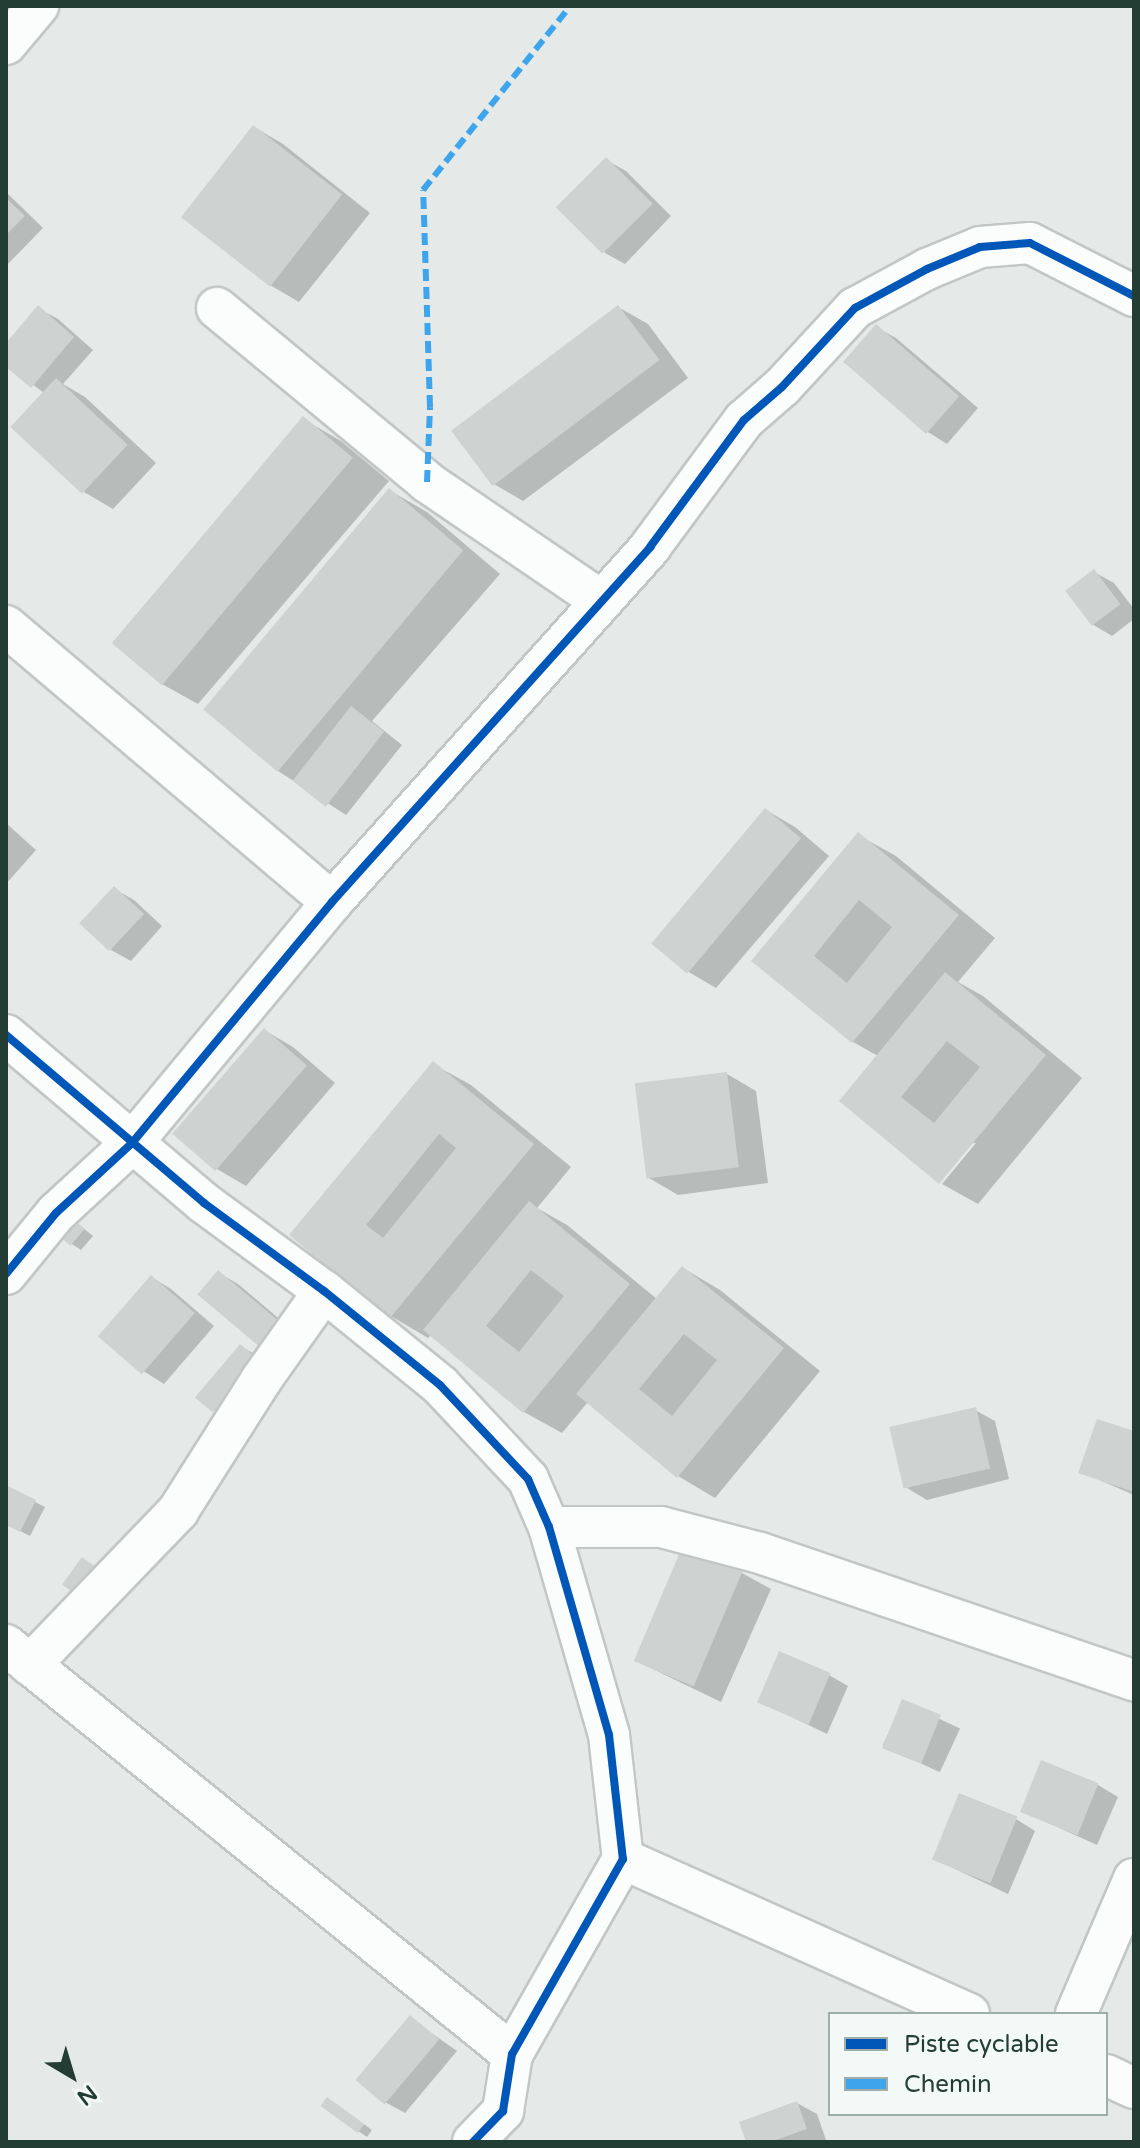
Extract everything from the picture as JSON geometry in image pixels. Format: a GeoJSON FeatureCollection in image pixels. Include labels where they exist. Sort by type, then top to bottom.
{"type":"FeatureCollection","features":[{"type":"Feature","properties":{"kind":"street"},"geometry":{"type":"LineString","coordinates":[[6,44],[38,6]]}},
{"type":"Feature","properties":{"kind":"street"},"geometry":{"type":"LineString","coordinates":[[6,1274],[56,1213],[132,1143],[332,902],[650,547],[744,420],[782,387],[855,308],[927,269],[980,247],[1030,243],[1134,296]]}},
{"type":"Feature","properties":{"kind":"street"},"geometry":{"type":"LineString","coordinates":[[217,308],[427,482],[600,600]]}},
{"type":"Feature","properties":{"kind":"street"},"geometry":{"type":"LineString","coordinates":[[6,626],[332,902]]}},
{"type":"Feature","properties":{"kind":"street"},"geometry":{"type":"LineString","coordinates":[[6,1035],[204,1203],[324,1291],[440,1385],[528,1479],[549,1527],[609,1735],[623,1859],[512,2054],[503,2111],[473,2142]]}},
{"type":"Feature","properties":{"kind":"street"},"geometry":{"type":"LineString","coordinates":[[324,1291],[261,1380],[178,1511],[18,1655],[512,2054]]}},
{"type":"Feature","properties":{"kind":"street"},"geometry":{"type":"LineString","coordinates":[[549,1527],[661,1527],[760,1553],[1134,1680]]}},
{"type":"Feature","properties":{"kind":"street"},"geometry":{"type":"LineString","coordinates":[[623,1859],[965,2012]]}},
{"type":"Feature","properties":{"kind":"street"},"geometry":{"type":"LineString","coordinates":[[1077,2012],[1134,1879]]}},
{"type":"Feature","properties":{"kind":"street"},"geometry":{"type":"LineString","coordinates":[[1108,2076],[1134,2088]]}},
{"type":"Feature","properties":{"kind":"building"},"geometry":{"type":"Polygon","coordinates":[[[253,125],[342,195],[270,287],[181,217],[253,125]]]}},
{"type":"Feature","properties":{"kind":"building"},"geometry":{"type":"Polygon","coordinates":[[[606,157],[653,204],[602,254],[556,207],[606,157]]]}},
{"type":"Feature","properties":{"kind":"building"},"geometry":{"type":"Polygon","coordinates":[[[6,198],[25,216],[6,235],[6,198]]]}},
{"type":"Feature","properties":{"kind":"building"},"geometry":{"type":"Polygon","coordinates":[[[38,305],[74,337],[31,388],[6,367],[6,343],[38,305]]]}},
{"type":"Feature","properties":{"kind":"building"},"geometry":{"type":"Polygon","coordinates":[[[618,305],[660,360],[493,486],[451,431],[618,305]]]}},
{"type":"Feature","properties":{"kind":"building"},"geometry":{"type":"Polygon","coordinates":[[[876,324],[959,396],[926,434],[843,362],[876,324]]]}},
{"type":"Feature","properties":{"kind":"building"},"geometry":{"type":"Polygon","coordinates":[[[56,378],[128,445],[82,494],[10,427],[56,378]]]}},
{"type":"Feature","properties":{"kind":"building"},"geometry":{"type":"Polygon","coordinates":[[[303,416],[353,458],[162,685],[112,644],[303,416]]]}},
{"type":"Feature","properties":{"kind":"building"},"geometry":{"type":"Polygon","coordinates":[[[389,488],[463,550],[278,772],[203,709],[389,488]]]}},
{"type":"Feature","properties":{"kind":"building"},"geometry":{"type":"Polygon","coordinates":[[[1094,569],[1120,604],[1092,626],[1065,591],[1094,569]]]}},
{"type":"Feature","properties":{"kind":"building"},"geometry":{"type":"Polygon","coordinates":[[[351,706],[384,732],[326,807],[293,781],[351,706]]]}},
{"type":"Feature","properties":{"kind":"building"},"geometry":{"type":"Polygon","coordinates":[[[765,808],[801,838],[687,974],[651,944],[765,808]]]}},
{"type":"Feature","properties":{"kind":"building"},"geometry":{"type":"Polygon","coordinates":[[[858,832],[959,915],[852,1043],[751,961],[858,832]],[[859,900],[814,956],[847,983],[892,927],[859,900]]]}},
{"type":"Feature","properties":{"kind":"building"},"geometry":{"type":"Polygon","coordinates":[[[114,886],[144,914],[109,951],[79,923],[114,886]]]}},
{"type":"Feature","properties":{"kind":"building"},"geometry":{"type":"Polygon","coordinates":[[[945,972],[1046,1055],[939,1184],[839,1101],[945,972]],[[947,1041],[901,1097],[934,1123],[980,1067],[947,1041]]]}},
{"type":"Feature","properties":{"kind":"building"},"geometry":{"type":"Polygon","coordinates":[[[264,1028],[307,1065],[215,1171],[172,1134],[264,1028]]]}},
{"type":"Feature","properties":{"kind":"building"},"geometry":{"type":"Polygon","coordinates":[[[433,1061],[534,1144],[390,1318],[289,1235],[433,1061]],[[439,1134],[366,1225],[383,1238],[456,1148],[439,1134]]]}},
{"type":"Feature","properties":{"kind":"building"},"geometry":{"type":"Polygon","coordinates":[[[727,1072],[739,1167],[646,1179],[635,1083],[727,1072]]]}},
{"type":"Feature","properties":{"kind":"building"},"geometry":{"type":"Polygon","coordinates":[[[529,1201],[630,1284],[523,1413],[423,1330],[529,1201]],[[531,1270],[486,1326],[519,1352],[564,1296],[531,1270]]]}},
{"type":"Feature","properties":{"kind":"building"},"geometry":{"type":"Polygon","coordinates":[[[67,1214],[85,1229],[70,1246],[53,1231],[67,1214]]]}},
{"type":"Feature","properties":{"kind":"building"},"geometry":{"type":"Polygon","coordinates":[[[682,1266],[784,1348],[677,1478],[576,1394],[682,1266]],[[684,1334],[639,1389],[672,1416],[717,1360],[684,1334]]]}},
{"type":"Feature","properties":{"kind":"building"},"geometry":{"type":"Polygon","coordinates":[[[218,1270],[285,1326],[264,1350],[197,1295],[218,1270]]]}},
{"type":"Feature","properties":{"kind":"building"},"geometry":{"type":"Polygon","coordinates":[[[151,1275],[195,1313],[142,1374],[98,1336],[151,1275]]]}},
{"type":"Feature","properties":{"kind":"building"},"geometry":{"type":"Polygon","coordinates":[[[240,1344],[258,1359],[213,1412],[195,1398],[240,1344]]]}},
{"type":"Feature","properties":{"kind":"building"},"geometry":{"type":"Polygon","coordinates":[[[976,1407],[990,1468],[903,1488],[889,1427],[976,1407]]]}},
{"type":"Feature","properties":{"kind":"building"},"geometry":{"type":"Polygon","coordinates":[[[1097,1419],[1134,1431],[1134,1492],[1078,1473],[1097,1419]]]}},
{"type":"Feature","properties":{"kind":"building"},"geometry":{"type":"Polygon","coordinates":[[[6,1485],[36,1500],[20,1532],[6,1525],[6,1485]]]}},
{"type":"Feature","properties":{"kind":"building"},"geometry":{"type":"Polygon","coordinates":[[[683,1545],[743,1570],[694,1686],[634,1661],[683,1545]]]}},
{"type":"Feature","properties":{"kind":"building"},"geometry":{"type":"Polygon","coordinates":[[[82,1557],[105,1574],[85,1602],[62,1585],[82,1557]]]}},
{"type":"Feature","properties":{"kind":"building"},"geometry":{"type":"Polygon","coordinates":[[[779,1651],[831,1673],[809,1724],[757,1703],[779,1651]]]}},
{"type":"Feature","properties":{"kind":"building"},"geometry":{"type":"Polygon","coordinates":[[[902,1699],[941,1715],[921,1764],[882,1748],[902,1699]]]}},
{"type":"Feature","properties":{"kind":"building"},"geometry":{"type":"Polygon","coordinates":[[[1041,1760],[1098,1783],[1078,1835],[1020,1812],[1041,1760]]]}},
{"type":"Feature","properties":{"kind":"building"},"geometry":{"type":"Polygon","coordinates":[[[959,1793],[1017,1817],[990,1883],[932,1860],[959,1793]]]}},
{"type":"Feature","properties":{"kind":"building"},"geometry":{"type":"Polygon","coordinates":[[[410,2015],[439,2039],[384,2105],[355,2080],[410,2015]]]}},
{"type":"Feature","properties":{"kind":"building"},"geometry":{"type":"Polygon","coordinates":[[[327,2097],[364,2124],[358,2133],[321,2106],[327,2097]]]}},
{"type":"Feature","properties":{"kind":"building"},"geometry":{"type":"Polygon","coordinates":[[[797,2101],[807,2129],[770,2142],[746,2142],[739,2122],[797,2101]]]}},
{"type":"Feature","properties":{"kind":"marked path"},"geometry":{"type":"LineString","coordinates":[[427,482],[430,407],[423,190],[568,9]]}},
{"type":"Feature","properties":{"kind":"cycle path"},"geometry":{"type":"LineString","coordinates":[[6,1274],[56,1213],[132,1143],[332,902],[650,547],[744,420],[782,387],[855,308],[927,269],[980,247],[1030,243],[1134,296]]}},
{"type":"Feature","properties":{"kind":"cycle path"},"geometry":{"type":"LineString","coordinates":[[6,1035],[204,1203],[324,1291],[440,1385],[528,1479],[549,1527],[609,1735],[623,1859],[512,2054],[503,2111],[473,2142]]}}]}
